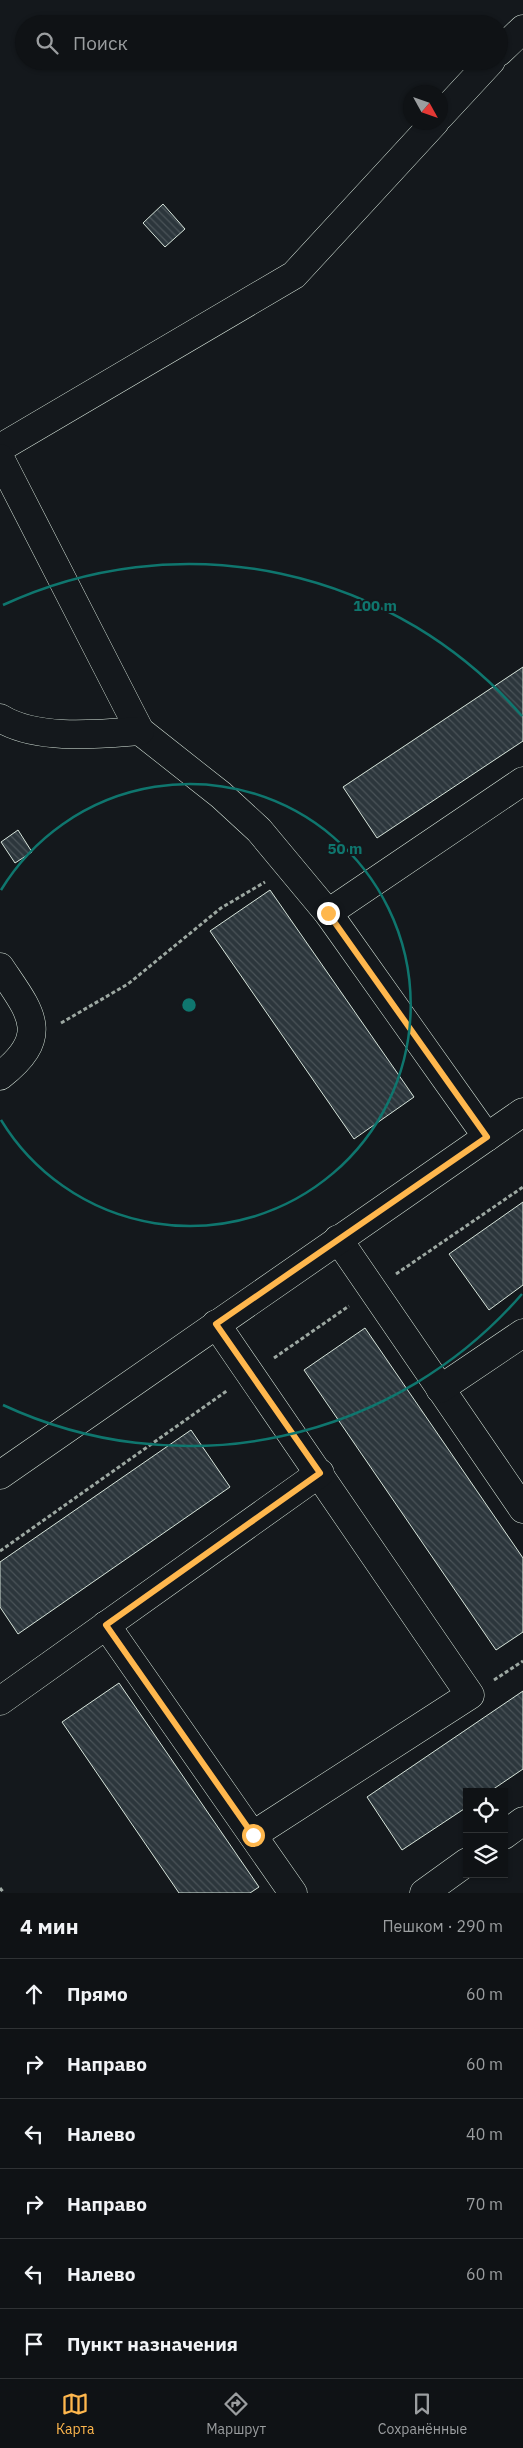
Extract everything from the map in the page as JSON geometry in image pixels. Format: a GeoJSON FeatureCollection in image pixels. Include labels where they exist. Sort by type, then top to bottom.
{"type":"FeatureCollection","features":[{"type":"Feature","properties":{"kind":"street"},"geometry":{"type":"LineString","coordinates":[[508,43],[523,29]]}},
{"type":"Feature","properties":{"kind":"street"},"geometry":{"type":"LineString","coordinates":[[448,107],[483,70]]}},
{"type":"Feature","properties":{"kind":"street"},"geometry":{"type":"LineString","coordinates":[[0,448],[294,275],[427,130]]}},
{"type":"Feature","properties":{"kind":"street"},"geometry":{"type":"LineString","coordinates":[[0,458],[140,731],[221,795],[259,830],[328,913],[487,1137]]}},
{"type":"Feature","properties":{"kind":"street"},"geometry":{"type":"LineString","coordinates":[[0,718],[30,729],[77,736],[140,731]]}},
{"type":"Feature","properties":{"kind":"street"},"geometry":{"type":"LineString","coordinates":[[328,913],[523,781]]}},
{"type":"Feature","properties":{"kind":"street"},"geometry":{"type":"LineString","coordinates":[[0,967],[26,1006],[32,1022],[32,1034],[19,1060],[0,1076]]}},
{"type":"Feature","properties":{"kind":"street"},"geometry":{"type":"LineString","coordinates":[[0,1476],[523,1112]]}},
{"type":"Feature","properties":{"kind":"street"},"geometry":{"type":"LineString","coordinates":[[338,1239],[523,1509]]}},
{"type":"Feature","properties":{"kind":"street"},"geometry":{"type":"LineString","coordinates":[[216,1324],[320,1473],[470,1695],[253,1835]]}},
{"type":"Feature","properties":{"kind":"street"},"geometry":{"type":"LineString","coordinates":[[440,1388],[523,1333]]}},
{"type":"Feature","properties":{"kind":"street"},"geometry":{"type":"LineString","coordinates":[[0,1701],[320,1473]]}},
{"type":"Feature","properties":{"kind":"street"},"geometry":{"type":"LineString","coordinates":[[106,1625],[293,1893]]}},
{"type":"Feature","properties":{"kind":"street"},"geometry":{"type":"LineString","coordinates":[[507,1833],[523,1821]]}},
{"type":"Feature","properties":{"kind":"street"},"geometry":{"type":"LineString","coordinates":[[424,1893],[463,1865]]}},
{"type":"Feature","properties":{"kind":"path"},"geometry":{"type":"LineString","coordinates":[[32,1034],[71,1018],[128,984],[221,908],[290,867]]}},
{"type":"Feature","properties":{"kind":"path"},"geometry":{"type":"LineString","coordinates":[[470,1695],[523,1661]]}},
{"type":"Feature","properties":{"kind":"path"},"geometry":{"type":"LineString","coordinates":[[0,1888],[4,1893]]}},
{"type":"Feature","properties":{"kind":"building"},"geometry":{"type":"Polygon","coordinates":[[[163,204],[185,229],[165,247],[143,223],[163,204]]]}},
{"type":"Feature","properties":{"kind":"building"},"geometry":{"type":"Polygon","coordinates":[[[523,667],[523,741],[377,838],[343,787],[523,667]]]}},
{"type":"Feature","properties":{"kind":"building"},"geometry":{"type":"Polygon","coordinates":[[[18,830],[32,852],[15,863],[1,842],[18,830]]]}},
{"type":"Feature","properties":{"kind":"building"},"geometry":{"type":"Polygon","coordinates":[[[270,890],[414,1097],[354,1139],[210,931],[270,890]]]}},
{"type":"Feature","properties":{"kind":"building"},"geometry":{"type":"Polygon","coordinates":[[[523,1202],[523,1285],[489,1310],[449,1254],[523,1202]]]}},
{"type":"Feature","properties":{"kind":"building"},"geometry":{"type":"Polygon","coordinates":[[[365,1328],[523,1558],[523,1632],[496,1650],[304,1370],[365,1328]]]}},
{"type":"Feature","properties":{"kind":"building"},"geometry":{"type":"Polygon","coordinates":[[[191,1430],[230,1487],[18,1634],[0,1607],[0,1562],[191,1430]]]}},
{"type":"Feature","properties":{"kind":"building"},"geometry":{"type":"Polygon","coordinates":[[[119,1683],[259,1887],[250,1893],[179,1893],[62,1722],[119,1683]]]}},
{"type":"Feature","properties":{"kind":"building"},"geometry":{"type":"Polygon","coordinates":[[[523,1691],[523,1769],[495,1788],[463,1788],[463,1810],[402,1850],[367,1797],[523,1691]]]}},
{"type":"Feature","properties":{"kind":"route"},"geometry":{"type":"LineString","coordinates":[[253,1835],[106,1625],[320,1473],[216,1324],[487,1137],[328,913]]}}]}
